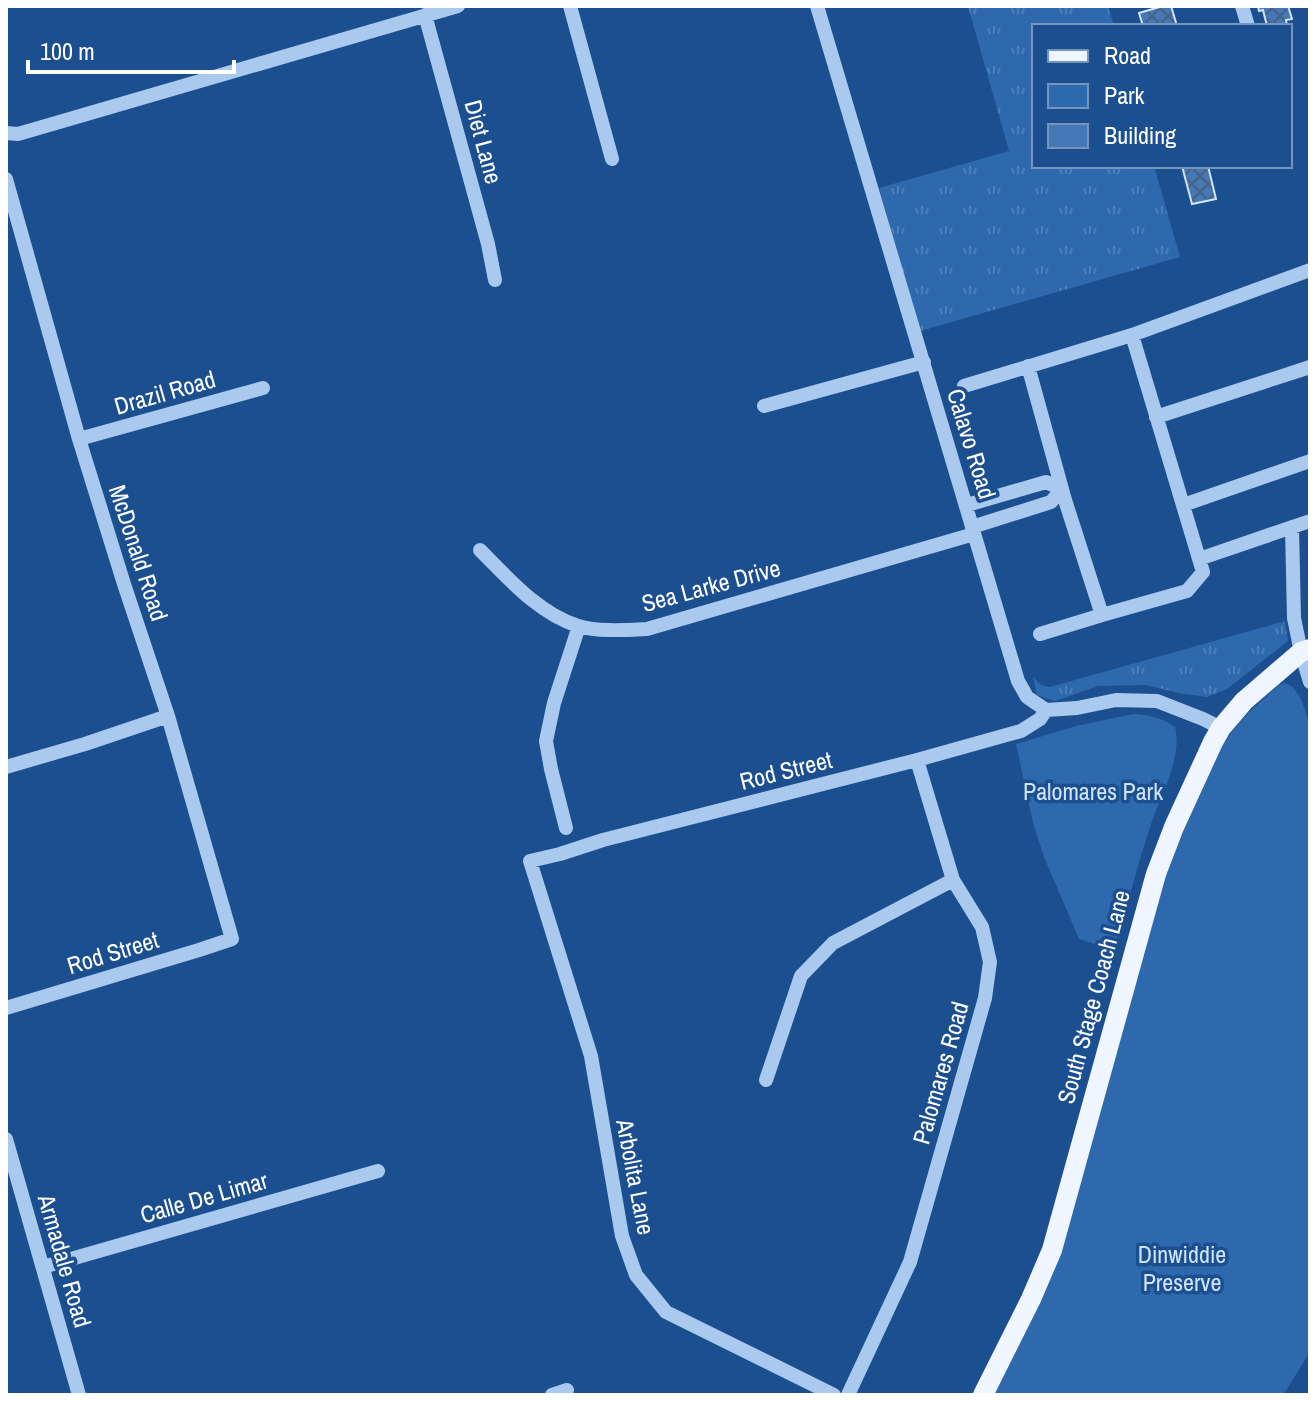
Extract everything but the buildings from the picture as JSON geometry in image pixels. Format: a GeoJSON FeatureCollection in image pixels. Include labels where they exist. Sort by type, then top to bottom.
{"type":"FeatureCollection","features":[{"type":"Feature","properties":{"kind":"main road","name":"South Stage Coach Lane"},"geometry":{"type":"LineString","coordinates":[[983,1395],[1052,1250],[1156,874],[1174,827],[1221,728],[1244,701],[1306,650]]}},
{"type":"Feature","properties":{"kind":"street"},"geometry":{"type":"LineString","coordinates":[[6,133],[18,134],[458,6]]}},
{"type":"Feature","properties":{"kind":"street"},"geometry":{"type":"LineString","coordinates":[[570,6],[612,159]]}},
{"type":"Feature","properties":{"kind":"street","name":"Calavo Road"},"geometry":{"type":"LineString","coordinates":[[817,6],[1018,681],[1027,697],[1046,710]]}},
{"type":"Feature","properties":{"kind":"street","name":"Diet Lane"},"geometry":{"type":"LineString","coordinates":[[425,15],[488,244],[495,280]]}},
{"type":"Feature","properties":{"kind":"street","name":"McDonald Road"},"geometry":{"type":"LineString","coordinates":[[6,179],[79,439],[168,716],[232,939]]}},
{"type":"Feature","properties":{"kind":"street"},"geometry":{"type":"LineString","coordinates":[[964,386],[1132,335],[1310,270]]}},
{"type":"Feature","properties":{"kind":"street"},"geometry":{"type":"LineString","coordinates":[[1040,634],[1187,591],[1203,572],[1132,335]]}},
{"type":"Feature","properties":{"kind":"street"},"geometry":{"type":"LineString","coordinates":[[764,406],[924,362]]}},
{"type":"Feature","properties":{"kind":"street"},"geometry":{"type":"LineString","coordinates":[[1028,366],[1062,489],[1102,615]]}},
{"type":"Feature","properties":{"kind":"street"},"geometry":{"type":"LineString","coordinates":[[1156,417],[1310,367]]}},
{"type":"Feature","properties":{"kind":"street","name":"Drazil Road"},"geometry":{"type":"LineString","coordinates":[[79,439],[263,388]]}},
{"type":"Feature","properties":{"kind":"street"},"geometry":{"type":"LineString","coordinates":[[1183,505],[1310,461]]}},
{"type":"Feature","properties":{"kind":"street"},"geometry":{"type":"LineString","coordinates":[[967,505],[1046,482],[1062,489]]}},
{"type":"Feature","properties":{"kind":"street","name":"Sea Larke Drive"},"geometry":{"type":"LineString","coordinates":[[480,550],[538,606],[579,626],[621,631],[647,629],[973,530],[1051,502],[1062,489]]}},
{"type":"Feature","properties":{"kind":"street"},"geometry":{"type":"LineString","coordinates":[[1199,559],[1310,521]]}},
{"type":"Feature","properties":{"kind":"street"},"geometry":{"type":"LineString","coordinates":[[1292,527],[1294,618],[1306,650],[1310,682]]}},
{"type":"Feature","properties":{"kind":"street"},"geometry":{"type":"LineString","coordinates":[[566,828],[546,741],[554,703],[579,626]]}},
{"type":"Feature","properties":{"kind":"street"},"geometry":{"type":"LineString","coordinates":[[1046,710],[1077,708],[1116,700],[1157,701],[1221,728]]}},
{"type":"Feature","properties":{"kind":"street","name":"Rod Street"},"geometry":{"type":"LineString","coordinates":[[530,861],[1021,731],[1040,719],[1046,710]]}},
{"type":"Feature","properties":{"kind":"street"},"geometry":{"type":"LineString","coordinates":[[6,767],[168,716]]}},
{"type":"Feature","properties":{"kind":"street","name":"Palomares Road"},"geometry":{"type":"LineString","coordinates":[[848,1395],[910,1262],[985,998],[990,962],[982,927],[953,880],[917,760]]}},
{"type":"Feature","properties":{"kind":"street","name":"Arbolita Lane"},"geometry":{"type":"LineString","coordinates":[[530,861],[591,1056],[622,1236],[636,1275],[666,1312],[834,1395]]}},
{"type":"Feature","properties":{"kind":"street"},"geometry":{"type":"LineString","coordinates":[[766,1080],[801,976],[833,943],[953,880]]}},
{"type":"Feature","properties":{"kind":"street","name":"Rod Street"},"geometry":{"type":"LineString","coordinates":[[6,1008],[232,939]]}},
{"type":"Feature","properties":{"kind":"street","name":"Armadale Road"},"geometry":{"type":"LineString","coordinates":[[6,1139],[79,1395]]}},
{"type":"Feature","properties":{"kind":"street","name":"Calle De Limar"},"geometry":{"type":"LineString","coordinates":[[43,1267],[378,1171]]}},
{"type":"Feature","properties":{"kind":"green space"},"geometry":{"type":"Polygon","coordinates":[[[968,6],[1108,6],[1113,24],[1032,24],[1032,168],[1155,168],[1180,257],[920,331],[879,188],[1009,151],[968,6]]]}},
{"type":"Feature","properties":{"kind":"green space"},"geometry":{"type":"Polygon","coordinates":[[[1285,621],[1288,641],[1227,689],[1207,697],[1146,685],[1098,686],[1055,701],[1037,695],[1033,677],[1041,685],[1050,687],[1285,621]]]}},
{"type":"Feature","properties":{"kind":"green space","name":"Dinwiddie Preserve"},"geometry":{"type":"Polygon","coordinates":[[[1285,683],[1299,695],[1310,726],[1310,1352],[1283,1395],[989,1395],[1059,1240],[1154,896],[1209,763],[1249,712],[1285,683]]]}},
{"type":"Feature","properties":{"kind":"green space","name":"Palomares Park"},"geometry":{"type":"Polygon","coordinates":[[[1133,714],[1165,721],[1175,727],[1177,739],[1173,764],[1140,858],[1116,951],[1079,939],[1033,823],[1016,744],[1076,726],[1133,714]]]}}]}
